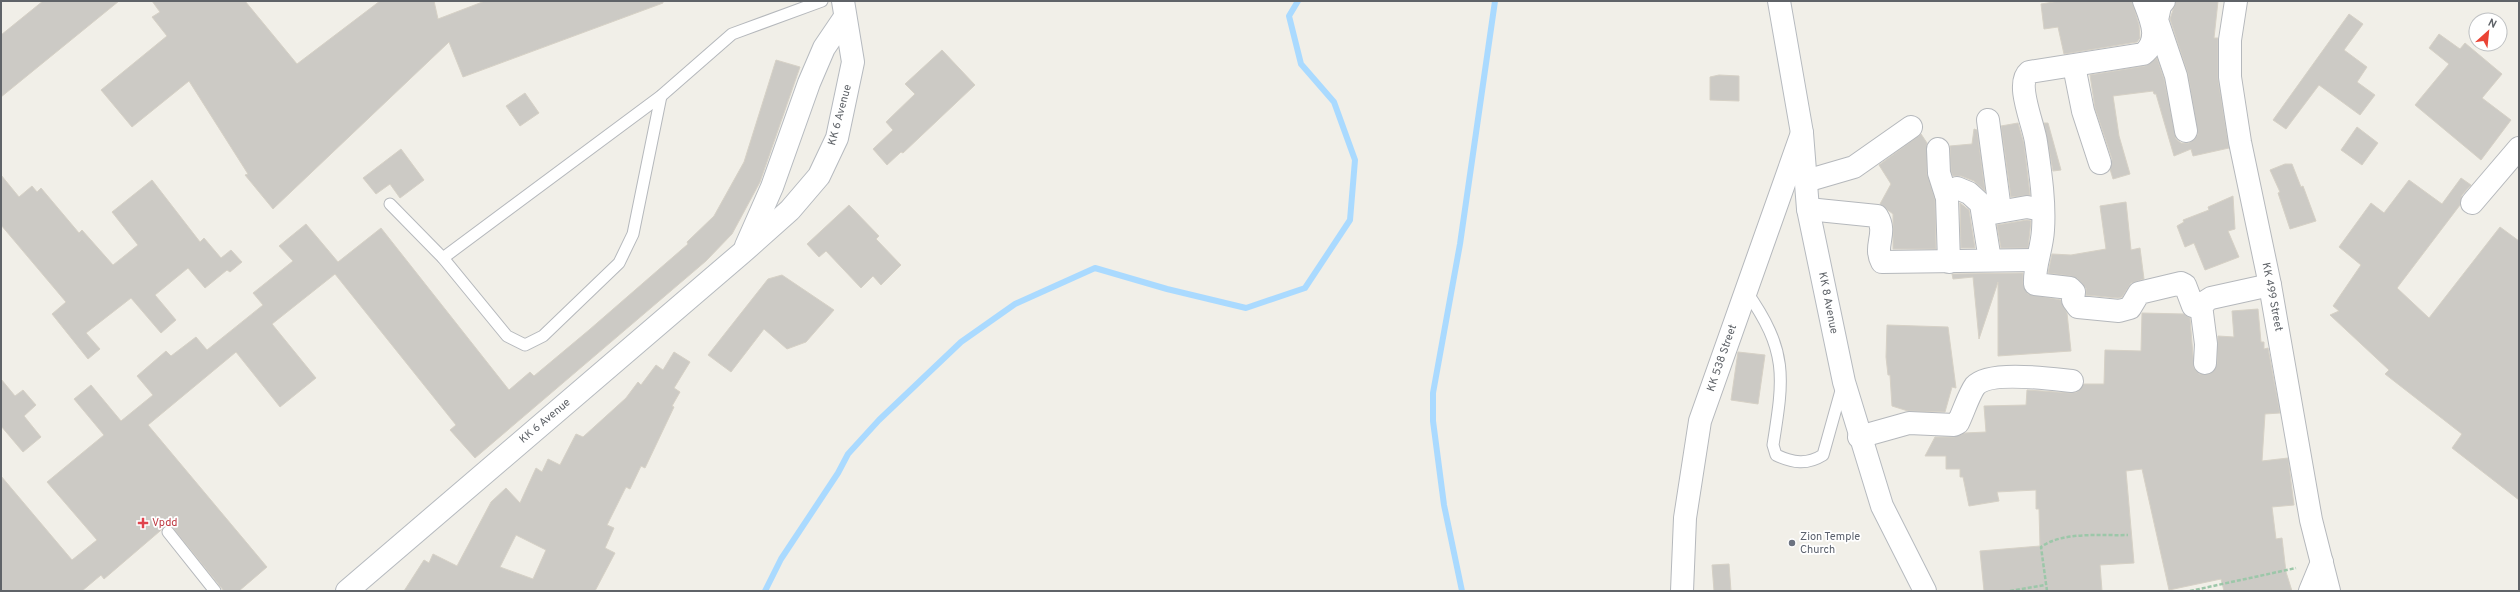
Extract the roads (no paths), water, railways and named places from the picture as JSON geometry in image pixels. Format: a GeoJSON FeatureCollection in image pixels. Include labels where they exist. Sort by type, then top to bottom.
{"type":"FeatureCollection","features":[{"type":"Feature","properties":{"kind":"street","name":"KK 8 Avenue"},"geometry":{"type":"LineString","coordinates":[[1779,1],[1802,133],[1808,209],[1844,382],[1859,437],[1882,506],[1925,591]]}},
{"type":"Feature","properties":{"kind":"street"},"geometry":{"type":"LineString","coordinates":[[2144,1],[2154,39],[2151,48],[2143,54],[2029,72],[2025,75],[2023,86],[2036,138],[2043,230],[2034,284],[2070,288],[2074,292],[2073,300],[2078,307],[2095,310],[2127,310],[2130,308],[2139,293],[2180,283],[2185,285],[2193,306],[2202,305],[2212,298],[2270,285]]}},
{"type":"Feature","properties":{"kind":"street"},"geometry":{"type":"LineString","coordinates":[[2164,1],[2160,6],[2157,20],[2176,76],[2186,131]]}},
{"type":"Feature","properties":{"kind":"street","name":"KK 499 Street"},"geometry":{"type":"LineString","coordinates":[[2236,1],[2230,40],[2230,77],[2240,142],[2270,285],[2311,520],[2329,591]]}},
{"type":"Feature","properties":{"kind":"street","name":"KK 6 Avenue"},"geometry":{"type":"LineString","coordinates":[[743,252],[772,187],[809,83],[824,48],[844,9]]}},
{"type":"Feature","properties":{"kind":"street","name":"KK 6 Avenue"},"geometry":{"type":"LineString","coordinates":[[347,591],[790,210],[819,176],[836,138],[853,62],[844,9]]}},
{"type":"Feature","properties":{"kind":"street"},"geometry":{"type":"LineString","coordinates":[[2074,66],[2083,111],[2100,162]]}},
{"type":"Feature","properties":{"kind":"street"},"geometry":{"type":"LineString","coordinates":[[1988,120],[1997,184],[1991,212],[1990,260]]}},
{"type":"Feature","properties":{"kind":"street"},"geometry":{"type":"LineString","coordinates":[[1806,182],[1854,167],[1911,127]]}},
{"type":"Feature","properties":{"kind":"street","name":"KK 538 Street"},"geometry":{"type":"LineString","coordinates":[[1682,591],[1686,518],[1700,421],[1802,133]]}},
{"type":"Feature","properties":{"kind":"street"},"geometry":{"type":"LineString","coordinates":[[2472,204],[2519,148]]}},
{"type":"Feature","properties":{"kind":"street"},"geometry":{"type":"LineString","coordinates":[[1938,149],[1939,173],[1952,191],[1949,262]]}},
{"type":"Feature","properties":{"kind":"street"},"geometry":{"type":"LineString","coordinates":[[1952,191],[1997,184]]}},
{"type":"Feature","properties":{"kind":"street"},"geometry":{"type":"LineString","coordinates":[[1952,191],[1969,193],[1991,212],[2027,207],[2042,210]]}},
{"type":"Feature","properties":{"kind":"street"},"geometry":{"type":"LineString","coordinates":[[1808,209],[1877,216],[1882,224],[1879,249],[1882,262],[2037,260]]}},
{"type":"Feature","properties":{"kind":"street"},"geometry":{"type":"LineString","coordinates":[[2202,305],[2206,344],[2205,363]]}},
{"type":"Feature","properties":{"kind":"street"},"geometry":{"type":"LineString","coordinates":[[1859,437],[1909,423],[1954,426],[1958,423],[1974,387],[1981,381],[2011,377],[2072,381]]}},
{"type":"Feature","properties":{"kind":"street"},"geometry":{"type":"LineString","coordinates":[[2310,591],[2322,562]]}},
{"type":"Feature","properties":{"kind":"lane"},"geometry":{"type":"LineString","coordinates":[[443,258],[661,96],[732,34],[822,1]]}},
{"type":"Feature","properties":{"kind":"lane"},"geometry":{"type":"LineString","coordinates":[[390,204],[443,258],[506,336],[525,345],[543,336],[619,263],[633,234],[661,96]]}},
{"type":"Feature","properties":{"kind":"lane"},"geometry":{"type":"LineString","coordinates":[[1746,290],[1761,313],[1778,348],[1782,378],[1773,445],[1776,455],[1798,463],[1813,461],[1823,455],[1844,382]]}},
{"type":"Feature","properties":{"kind":"lane"},"geometry":{"type":"LineString","coordinates":[[168,532],[215,591]]}},
{"type":"Feature","properties":{"kind":"waterway"},"geometry":{"type":"LineString","coordinates":[[765,591],[781,559],[838,473],[848,454],[879,420],[961,342],[1015,304],[1095,268],[1167,289],[1246,308],[1305,288],[1350,220],[1355,160],[1334,102],[1301,64],[1289,16],[1298,1]]}},
{"type":"Feature","properties":{"kind":"waterway"},"geometry":{"type":"LineString","coordinates":[[1462,591],[1444,505],[1433,421],[1433,393],[1460,244],[1495,1]]}},
{"type":"Feature","properties":{"kind":"place","name":"Vpdd"},"geometry":{"type":"Point","coordinates":[143,523]}},
{"type":"Feature","properties":{"kind":"place","name":"Zion Temple Church"},"geometry":{"type":"Point","coordinates":[1792,543]}}]}
